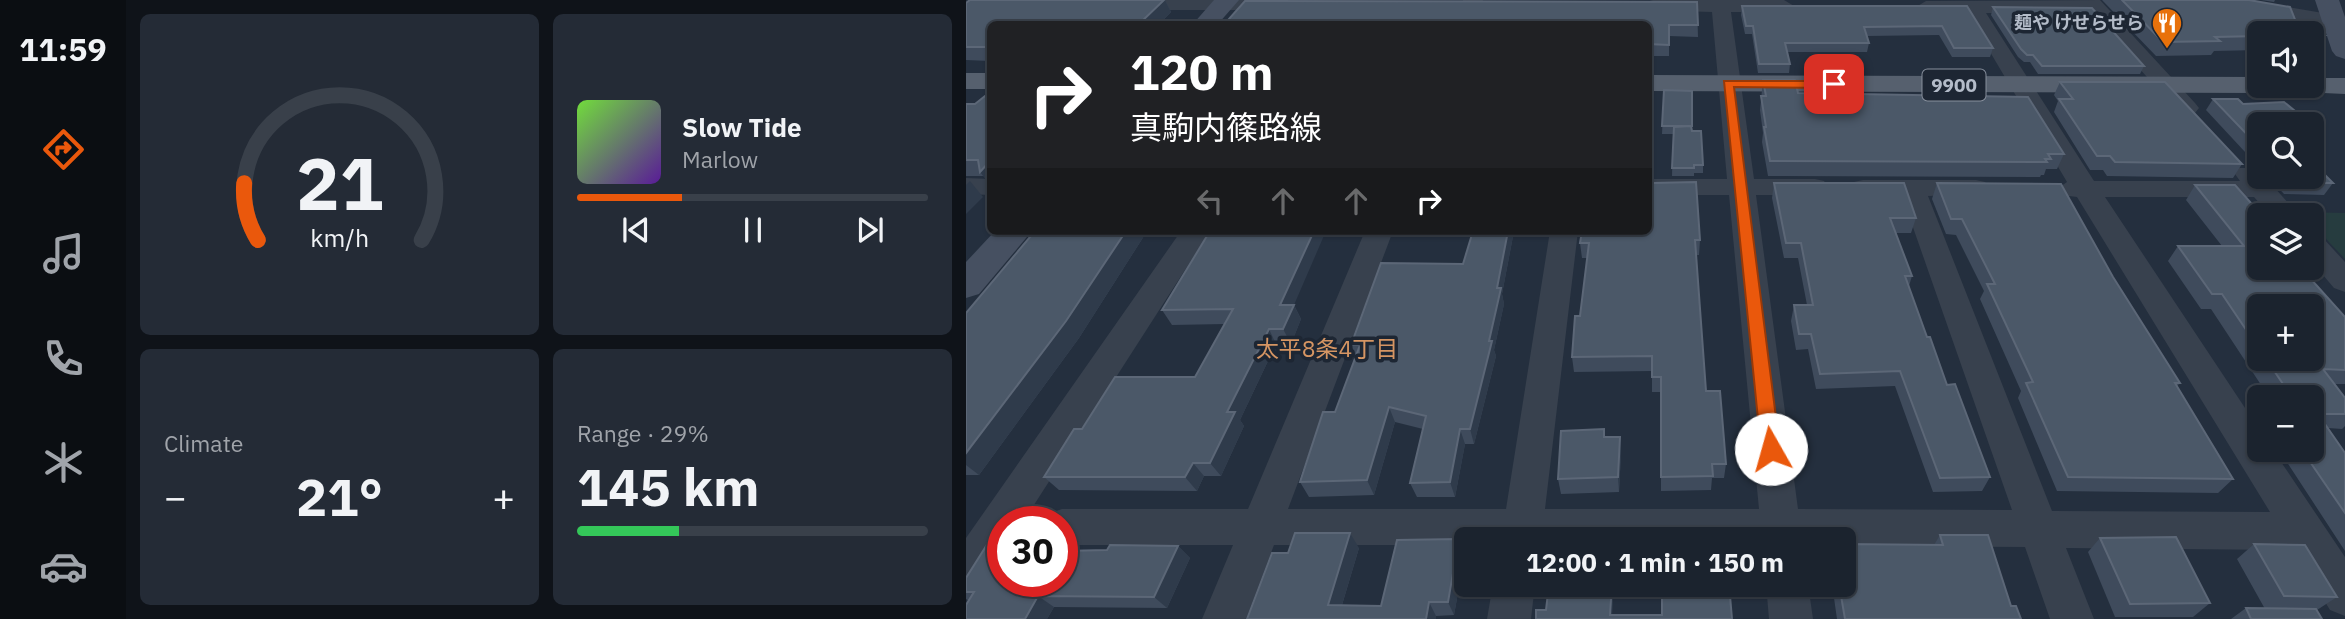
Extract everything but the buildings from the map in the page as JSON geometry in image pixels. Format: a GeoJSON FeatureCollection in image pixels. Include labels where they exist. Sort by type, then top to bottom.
{"type":"FeatureCollection","features":[{"type":"Feature","properties":{"kind":"main road"},"geometry":{"type":"LineString","coordinates":[[966,81],[987,81]]}},
{"type":"Feature","properties":{"kind":"main road","name":"9900"},"geometry":{"type":"LineString","coordinates":[[1652,83],[2247,85]]}},
{"type":"Feature","properties":{"kind":"main road"},"geometry":{"type":"LineString","coordinates":[[2324,86],[2345,86]]}},
{"type":"Feature","properties":{"kind":"street"},"geometry":{"type":"LineString","coordinates":[[2211,0],[2331,10],[2345,51]]}},
{"type":"Feature","properties":{"kind":"street"},"geometry":{"type":"LineString","coordinates":[[1208,21],[1225,2]]}},
{"type":"Feature","properties":{"kind":"street"},"geometry":{"type":"LineString","coordinates":[[1445,5],[1472,2],[1499,5]]}},
{"type":"Feature","properties":{"kind":"street"},"geometry":{"type":"LineString","coordinates":[[1465,21],[1472,2]]}},
{"type":"Feature","properties":{"kind":"street"},"geometry":{"type":"LineString","coordinates":[[1637,6],[1720,3],[1801,6]]}},
{"type":"Feature","properties":{"kind":"street"},"geometry":{"type":"LineString","coordinates":[[1720,3],[1780,527]]}},
{"type":"Feature","properties":{"kind":"street"},"geometry":{"type":"LineString","coordinates":[[1971,3],[2019,85],[2345,595]]}},
{"type":"Feature","properties":{"kind":"street"},"geometry":{"type":"LineString","coordinates":[[1908,6],[1971,3],[2092,4],[2201,123]]}},
{"type":"Feature","properties":{"kind":"street"},"geometry":{"type":"LineString","coordinates":[[1110,4],[1302,4]]}},
{"type":"Feature","properties":{"kind":"street"},"geometry":{"type":"LineString","coordinates":[[2236,161],[2247,173]]}},
{"type":"Feature","properties":{"kind":"street"},"geometry":{"type":"LineString","coordinates":[[966,186],[987,187]]}},
{"type":"Feature","properties":{"kind":"street"},"geometry":{"type":"LineString","coordinates":[[1652,187],[2006,188]]}},
{"type":"Feature","properties":{"kind":"street"},"geometry":{"type":"LineString","coordinates":[[1912,188],[2072,619]]}},
{"type":"Feature","properties":{"kind":"street"},"geometry":{"type":"LineString","coordinates":[[2046,189],[2247,189]]}},
{"type":"Feature","properties":{"kind":"street"},"geometry":{"type":"LineString","coordinates":[[2262,189],[2274,203]]}},
{"type":"Feature","properties":{"kind":"street"},"geometry":{"type":"LineString","coordinates":[[966,285],[1011,235]]}},
{"type":"Feature","properties":{"kind":"street"},"geometry":{"type":"LineString","coordinates":[[1004,506],[1193,235]]}},
{"type":"Feature","properties":{"kind":"street"},"geometry":{"type":"LineString","coordinates":[[1223,619],[1377,235]]}},
{"type":"Feature","properties":{"kind":"street"},"geometry":{"type":"LineString","coordinates":[[1523,527],[1563,235]]}},
{"type":"Feature","properties":{"kind":"street"},"geometry":{"type":"LineString","coordinates":[[2324,257],[2345,281]]}},
{"type":"Feature","properties":{"kind":"street"},"geometry":{"type":"LineString","coordinates":[[1078,527],[1261,527],[1454,531]]}},
{"type":"Feature","properties":{"kind":"street"},"geometry":{"type":"LineString","coordinates":[[966,573],[987,531]]}},
{"type":"Feature","properties":{"kind":"street"},"geometry":{"type":"LineString","coordinates":[[1856,532],[2305,531]]}},
{"type":"Feature","properties":{"kind":"street"},"geometry":{"type":"LineString","coordinates":[[1509,619],[1512,597]]}},
{"type":"Feature","properties":{"kind":"street"},"geometry":{"type":"LineString","coordinates":[[1788,597],[1791,619]]}},
{"type":"Feature","properties":{"kind":"green space"},"geometry":{"type":"Polygon","coordinates":[[[2324,213],[2345,213],[2345,259],[2324,237],[2324,213]]]}},
{"type":"Feature","properties":{"kind":"place","name":"麺や けせらせら"},"geometry":{"type":"Point","coordinates":[2167,50]}},
{"type":"Feature","properties":{"kind":"district","name":"太平8条4丁目"},"geometry":{"type":"Point","coordinates":[1327,349]}},
{"type":"Feature","properties":{"kind":"route"},"geometry":{"type":"LineString","coordinates":[[1771,449],[1728,84],[1834,84]]}}]}
